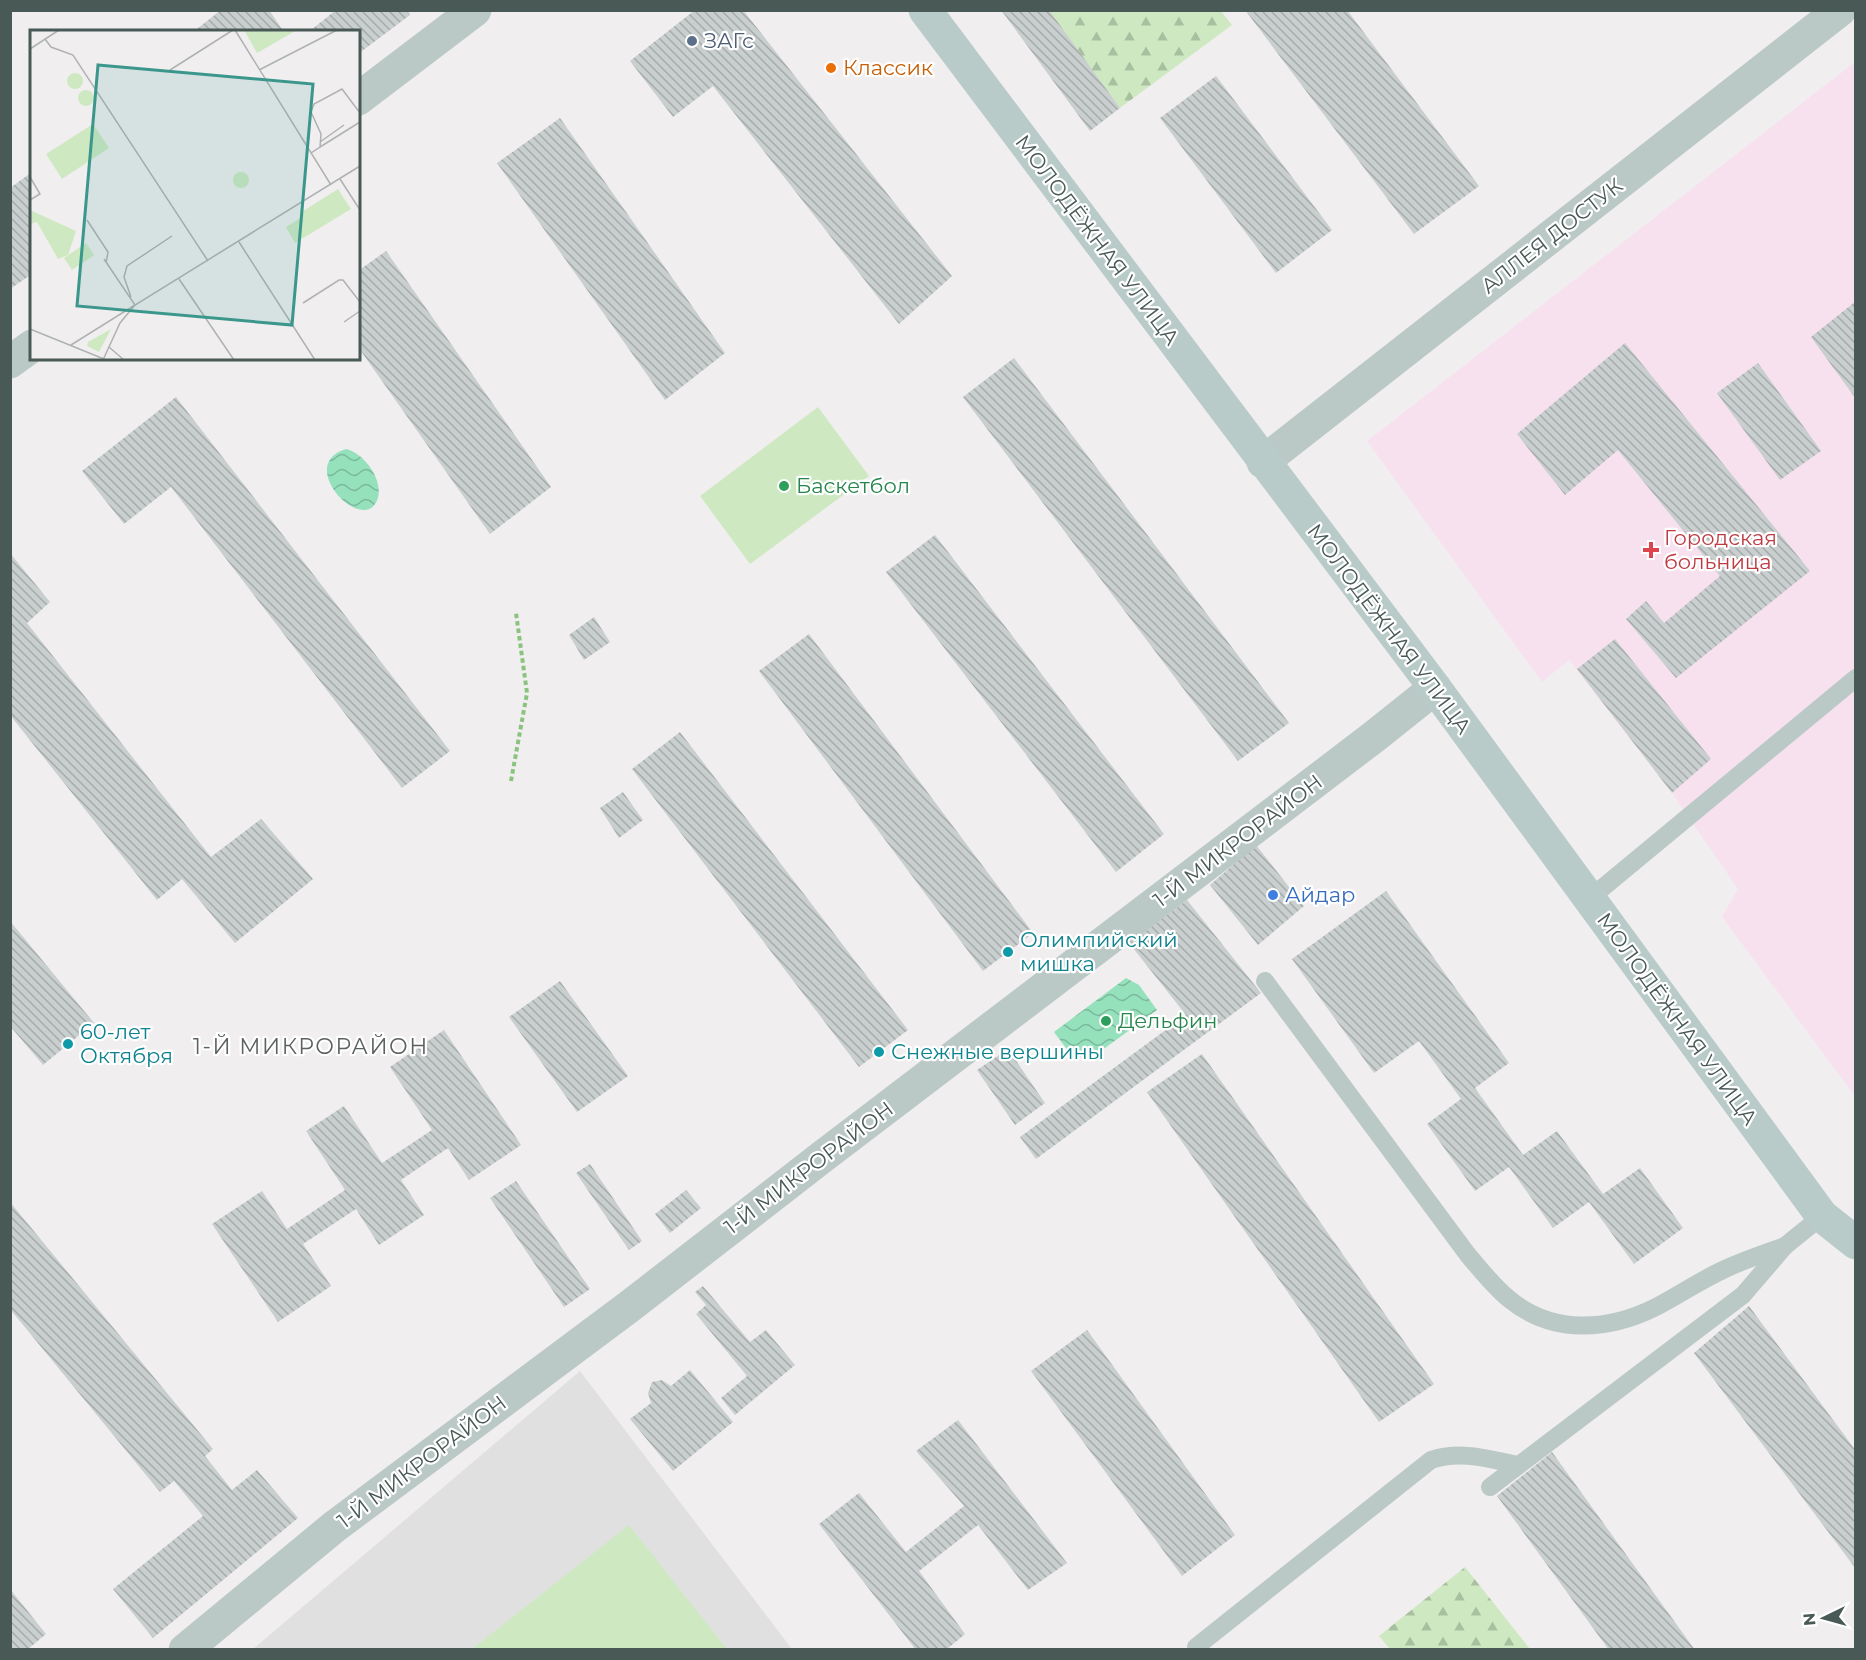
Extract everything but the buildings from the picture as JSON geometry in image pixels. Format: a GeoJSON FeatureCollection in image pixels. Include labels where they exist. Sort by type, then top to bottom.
{"type":"FeatureCollection","features":[{"type":"Feature","properties":{"kind":"main road","name":"МОЛОДЁЖНАЯ УЛИЦА"},"geometry":{"type":"LineString","coordinates":[[925,10],[1435,688],[1822,1216],[1856,1243]]}},
{"type":"Feature","properties":{"kind":"street"},"geometry":{"type":"LineString","coordinates":[[360,97],[475,10]]}},
{"type":"Feature","properties":{"kind":"street","name":"АЛЛЕЯ ДОСТУК"},"geometry":{"type":"LineString","coordinates":[[1263,462],[1840,10]]}},
{"type":"Feature","properties":{"kind":"street"},"geometry":{"type":"LineString","coordinates":[[10,362],[30,347]]}},
{"type":"Feature","properties":{"kind":"street","name":"1-Й МИКРОРАЙОН"},"geometry":{"type":"LineString","coordinates":[[185,1650],[334,1527],[630,1306],[1356,751],[1435,688]]}},
{"type":"Feature","properties":{"kind":"street"},"geometry":{"type":"LineString","coordinates":[[1822,1216],[1856,1257]]}},
{"type":"Feature","properties":{"kind":"lane"},"geometry":{"type":"LineString","coordinates":[[1589,899],[1856,678]]}},
{"type":"Feature","properties":{"kind":"lane"},"geometry":{"type":"LineString","coordinates":[[1265,981],[1468,1255],[1498,1290],[1523,1308],[1545,1318],[1577,1327],[1613,1323],[1654,1308],[1724,1269],[1785,1246]]}},
{"type":"Feature","properties":{"kind":"lane"},"geometry":{"type":"LineString","coordinates":[[1490,1487],[1743,1295],[1785,1246],[1822,1216]]}},
{"type":"Feature","properties":{"kind":"lane"},"geometry":{"type":"LineString","coordinates":[[1196,1647],[1431,1460],[1452,1455],[1465,1455],[1518,1465]]}},
{"type":"Feature","properties":{"kind":"path"},"geometry":{"type":"LineString","coordinates":[[511,781],[526,693],[516,614]]}},
{"type":"Feature","properties":{"kind":"shaded area","name":"Городская больница"},"geometry":{"type":"Polygon","coordinates":[[[1855,62],[1855,1096],[1722,917],[1738,889],[1672,793],[1569,660],[1542,682],[1367,441],[1855,62]]]}},
{"type":"Feature","properties":{"kind":"shaded area"},"geometry":{"type":"Polygon","coordinates":[[[580,1371],[792,1649],[252,1650],[580,1371]]]}},
{"type":"Feature","properties":{"kind":"green space"},"geometry":{"type":"Polygon","coordinates":[[[1049,11],[1221,11],[1232,25],[1120,108],[1049,11]]]}},
{"type":"Feature","properties":{"kind":"green space","name":"Баскетбол"},"geometry":{"type":"Polygon","coordinates":[[[818,407],[869,476],[750,564],[700,496],[818,407]]]}},
{"type":"Feature","properties":{"kind":"green space"},"geometry":{"type":"Polygon","coordinates":[[[629,1525],[727,1649],[472,1649],[629,1525]]]}},
{"type":"Feature","properties":{"kind":"green space"},"geometry":{"type":"Polygon","coordinates":[[[1465,1567],[1530,1649],[1390,1649],[1379,1636],[1465,1567]]]}},
{"type":"Feature","properties":{"kind":"water"},"geometry":{"type":"Polygon","coordinates":[[[346,449],[367,463],[377,479],[378,496],[375,504],[367,510],[356,508],[345,502],[335,492],[329,480],[327,468],[332,457],[346,449]]]}},
{"type":"Feature","properties":{"kind":"water","name":"Дельфин"},"geometry":{"type":"Polygon","coordinates":[[[1126,978],[1139,985],[1157,1010],[1105,1048],[1074,1059],[1054,1032],[1126,978]]]}},
{"type":"Feature","properties":{"kind":"place","name":"ЗАГс"},"geometry":{"type":"Point","coordinates":[692,41]}},
{"type":"Feature","properties":{"kind":"place","name":"Классик"},"geometry":{"type":"Point","coordinates":[831,68]}},
{"type":"Feature","properties":{"kind":"place","name":"Баскетбол"},"geometry":{"type":"Point","coordinates":[784,486]}},
{"type":"Feature","properties":{"kind":"place","name":"Городская больница"},"geometry":{"type":"Point","coordinates":[1651,550]}},
{"type":"Feature","properties":{"kind":"place","name":"Айдар"},"geometry":{"type":"Point","coordinates":[1273,895]}},
{"type":"Feature","properties":{"kind":"place","name":"Олимпийский мишка"},"geometry":{"type":"Point","coordinates":[1008,952]}},
{"type":"Feature","properties":{"kind":"place","name":"Дельфин"},"geometry":{"type":"Point","coordinates":[1106,1021]}},
{"type":"Feature","properties":{"kind":"place","name":"60-лет Октября"},"geometry":{"type":"Point","coordinates":[68,1044]}},
{"type":"Feature","properties":{"kind":"place","name":"Снежные вершины"},"geometry":{"type":"Point","coordinates":[879,1052]}},
{"type":"Feature","properties":{"kind":"district","name":"1-Й МИКРОРАЙОН"},"geometry":{"type":"Point","coordinates":[311,1046]}}]}
